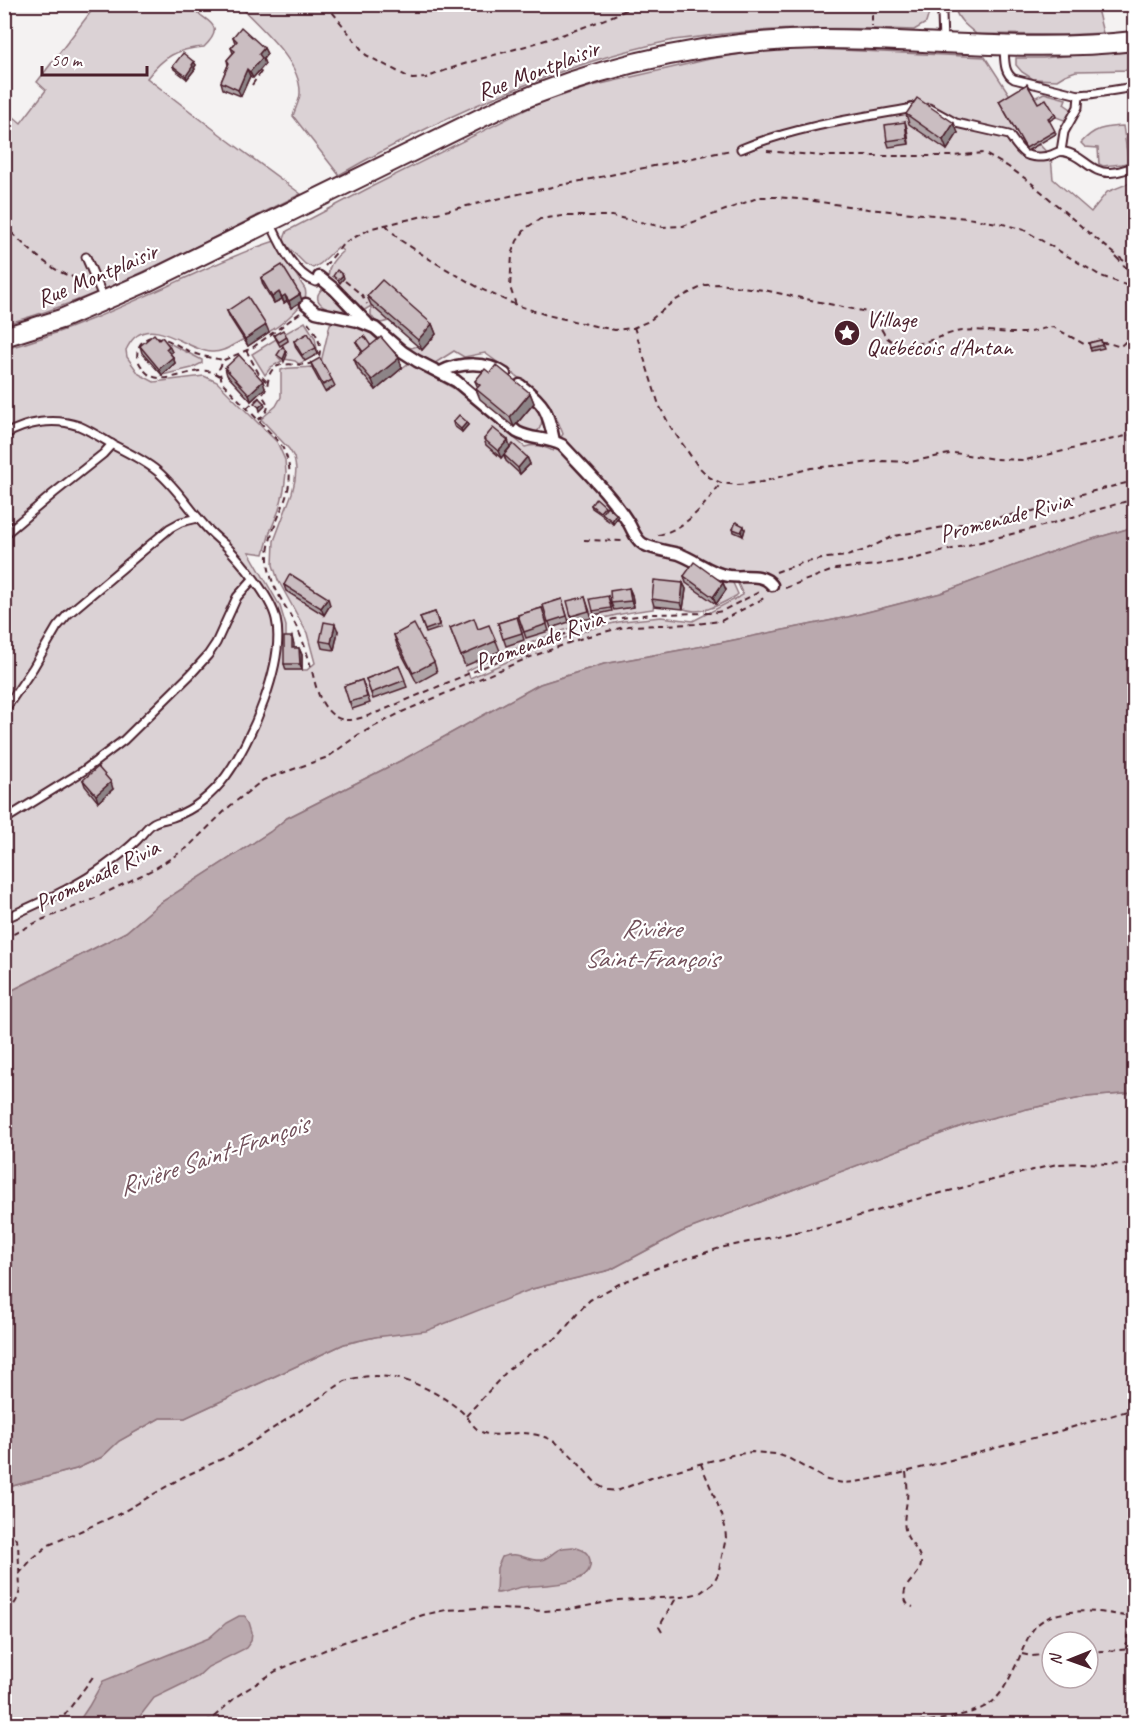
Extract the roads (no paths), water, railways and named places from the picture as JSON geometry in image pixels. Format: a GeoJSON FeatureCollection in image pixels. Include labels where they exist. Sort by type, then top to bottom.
{"type":"FeatureCollection","features":[{"type":"Feature","properties":{"kind":"street","name":"Rue Montplaisir"},"geometry":{"type":"LineString","coordinates":[[4,337],[62,319],[105,301],[496,110],[555,86],[614,67],[704,48],[759,41],[823,39],[1080,45],[1134,41]]}},
{"type":"Feature","properties":{"kind":"street"},"geometry":{"type":"LineString","coordinates":[[317,280],[334,289],[369,325],[417,361],[456,381],[517,432],[562,445],[621,511],[639,541],[690,559],[717,573],[737,577],[759,577],[773,587]]}},
{"type":"Feature","properties":{"kind":"street"},"geometry":{"type":"LineString","coordinates":[[303,309],[369,325]]}},
{"type":"Feature","properties":{"kind":"street"},"geometry":{"type":"LineString","coordinates":[[441,372],[465,365],[484,365],[498,369],[539,401],[547,411],[554,441]]}},
{"type":"Feature","properties":{"kind":"lane"},"geometry":{"type":"LineString","coordinates":[[943,43],[939,8],[957,4]]}},
{"type":"Feature","properties":{"kind":"lane"},"geometry":{"type":"LineString","coordinates":[[1004,45],[1005,63],[1010,77],[1014,79],[1078,94],[1134,87]]}},
{"type":"Feature","properties":{"kind":"lane"},"geometry":{"type":"LineString","coordinates":[[1061,151],[1064,132],[1078,107],[1078,94]]}},
{"type":"Feature","properties":{"kind":"lane"},"geometry":{"type":"LineString","coordinates":[[741,149],[763,140],[795,132],[923,105],[956,123],[1009,135],[1023,153],[1028,155],[1051,156],[1061,151],[1076,155],[1098,171],[1109,173],[1134,167]]}},
{"type":"Feature","properties":{"kind":"lane"},"geometry":{"type":"LineString","coordinates":[[270,222],[297,268],[305,276],[317,280]]}},
{"type":"Feature","properties":{"kind":"lane"},"geometry":{"type":"LineString","coordinates":[[86,257],[105,301]]}},
{"type":"Feature","properties":{"kind":"lane"},"geometry":{"type":"LineString","coordinates":[[4,435],[24,425],[52,421],[79,426],[157,471],[239,561],[272,607],[278,633],[273,670],[251,734],[226,776],[204,799],[189,810],[172,818],[154,822],[128,849],[99,870],[4,919]]}},
{"type":"Feature","properties":{"kind":"lane"},"geometry":{"type":"LineString","coordinates":[[4,536],[112,444]]}},
{"type":"Feature","properties":{"kind":"lane"},"geometry":{"type":"LineString","coordinates":[[4,711],[57,627],[68,614],[170,528],[181,522],[198,518]]}},
{"type":"Feature","properties":{"kind":"lane"},"geometry":{"type":"LineString","coordinates":[[4,820],[83,771],[124,740],[208,655],[237,597],[252,579]]}},
{"type":"Feature","properties":{"kind":"water","name":"Rivière Saint-François"},"geometry":{"type":"Polygon","coordinates":[[[1134,527],[1134,1093],[1086,1097],[967,1124],[681,1232],[610,1270],[532,1289],[426,1331],[375,1337],[344,1344],[185,1418],[160,1418],[119,1441],[102,1457],[76,1469],[5,1488],[5,994],[126,932],[160,903],[270,832],[287,818],[406,758],[540,684],[604,664],[848,617],[941,593],[1062,548],[1134,527]]]}},
{"type":"Feature","properties":{"kind":"water"},"geometry":{"type":"Polygon","coordinates":[[[573,1547],[588,1554],[589,1569],[584,1576],[565,1583],[523,1587],[496,1593],[497,1568],[502,1557],[517,1555],[541,1560],[560,1549],[573,1547]]]}},
{"type":"Feature","properties":{"kind":"water"},"geometry":{"type":"Polygon","coordinates":[[[239,1616],[245,1616],[252,1632],[251,1641],[246,1648],[208,1667],[197,1677],[154,1698],[134,1724],[77,1724],[103,1681],[209,1638],[226,1623],[239,1616]]]}},
{"type":"Feature","properties":{"kind":"place","name":"Village Québécois d'Antan"},"geometry":{"type":"Point","coordinates":[847,333]}}]}
